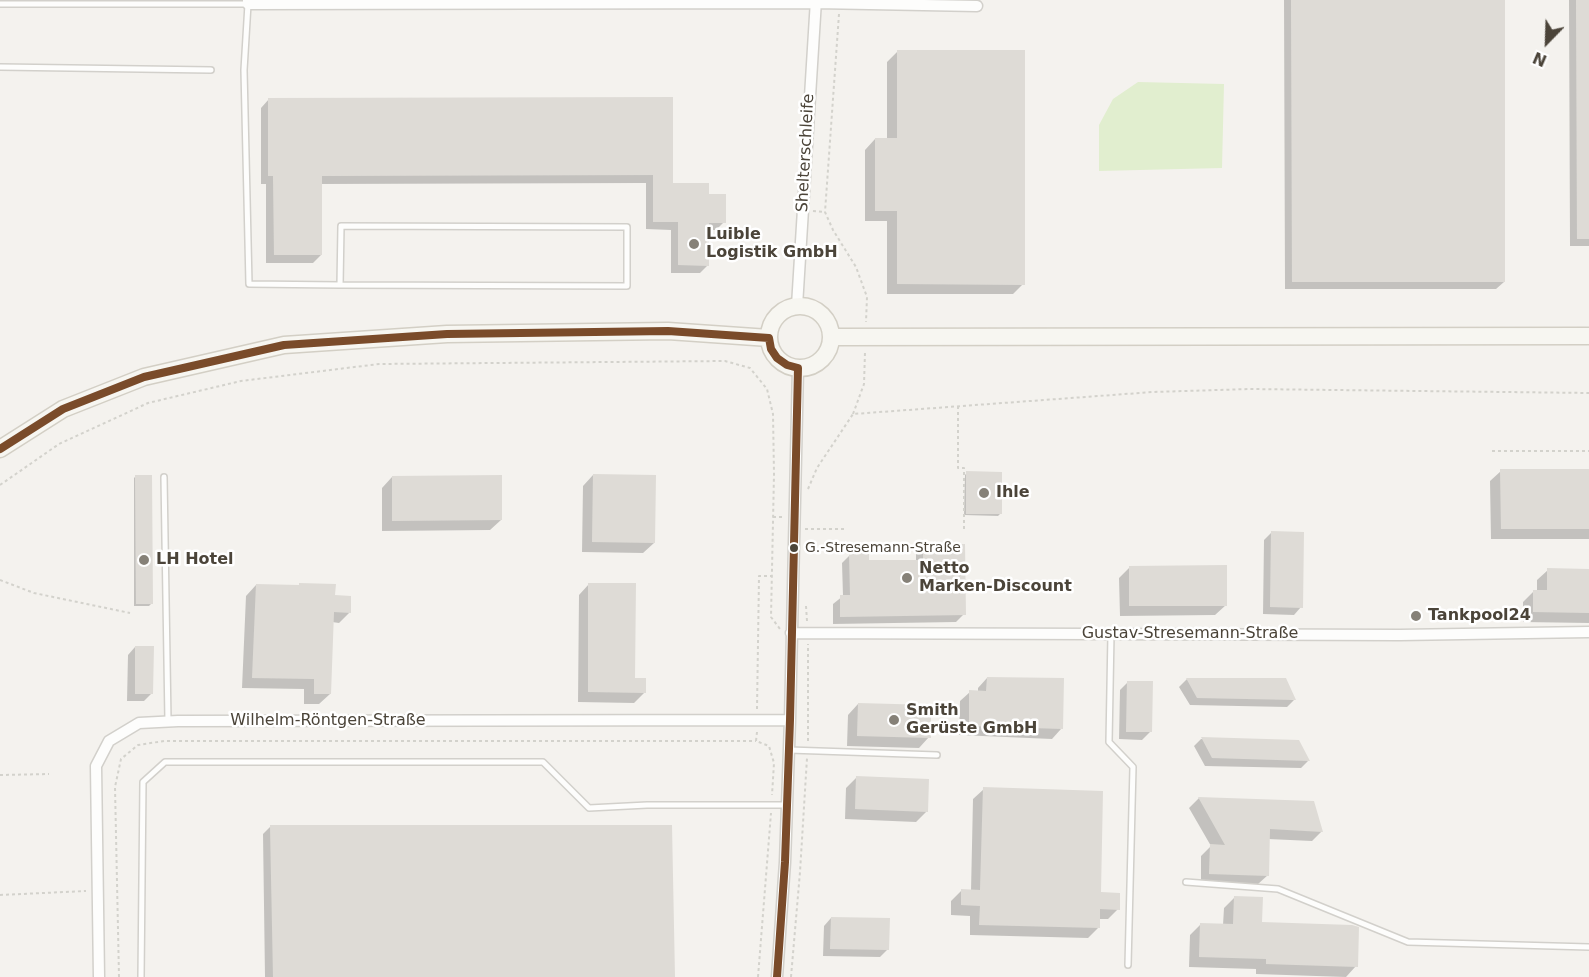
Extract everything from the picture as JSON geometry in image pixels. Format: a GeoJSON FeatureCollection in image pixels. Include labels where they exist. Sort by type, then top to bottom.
{"type":"FeatureCollection","features":[{"type":"Feature","properties":{"kind":"main road"},"geometry":{"type":"LineString","coordinates":[[797,306],[810,308],[821,314],[829,324],[832,337],[825,356],[808,368],[787,365],[777,358],[771,349],[769,338],[771,326],[777,316],[786,309],[797,306]]}},
{"type":"Feature","properties":{"kind":"main road"},"geometry":{"type":"LineString","coordinates":[[0,449],[63,409],[144,377],[284,345],[447,334],[668,331],[769,338]]}},
{"type":"Feature","properties":{"kind":"main road"},"geometry":{"type":"LineString","coordinates":[[832,337],[1589,336]]}},
{"type":"Feature","properties":{"kind":"street"},"geometry":{"type":"LineString","coordinates":[[248,2],[816,2],[839,5],[977,6]]}},
{"type":"Feature","properties":{"kind":"street","name":"Shelterschleife"},"geometry":{"type":"LineString","coordinates":[[797,306],[816,2]]}},
{"type":"Feature","properties":{"kind":"street"},"geometry":{"type":"LineString","coordinates":[[777,977],[789,750],[798,368]]}},
{"type":"Feature","properties":{"kind":"street","name":"Gustav-Stresemann-Straße"},"geometry":{"type":"LineString","coordinates":[[791,633],[1401,635],[1589,632]]}},
{"type":"Feature","properties":{"kind":"street","name":"Wilhelm-Röntgen-Straße"},"geometry":{"type":"LineString","coordinates":[[99,977],[96,766],[109,741],[139,723],[790,720]]}},
{"type":"Feature","properties":{"kind":"lane"},"geometry":{"type":"LineString","coordinates":[[0,4],[248,2],[244,70],[249,284],[340,285],[627,286],[627,227],[341,226],[340,285]]}},
{"type":"Feature","properties":{"kind":"lane"},"geometry":{"type":"LineString","coordinates":[[0,67],[211,70]]}},
{"type":"Feature","properties":{"kind":"lane"},"geometry":{"type":"LineString","coordinates":[[164,477],[168,722]]}},
{"type":"Feature","properties":{"kind":"lane"},"geometry":{"type":"LineString","coordinates":[[1111,634],[1109,742],[1133,767],[1128,965]]}},
{"type":"Feature","properties":{"kind":"lane"},"geometry":{"type":"LineString","coordinates":[[789,750],[937,755]]}},
{"type":"Feature","properties":{"kind":"lane"},"geometry":{"type":"LineString","coordinates":[[141,977],[143,782],[165,762],[543,762],[589,808],[648,805],[787,805]]}},
{"type":"Feature","properties":{"kind":"lane"},"geometry":{"type":"LineString","coordinates":[[1186,882],[1278,889],[1408,942],[1589,947]]}},
{"type":"Feature","properties":{"kind":"path"},"geometry":{"type":"LineString","coordinates":[[839,5],[825,212],[833,230],[856,267],[867,297],[866,325]]}},
{"type":"Feature","properties":{"kind":"path"},"geometry":{"type":"LineString","coordinates":[[808,490],[817,468],[853,414],[864,384],[865,351]]}},
{"type":"Feature","properties":{"kind":"path"},"geometry":{"type":"LineString","coordinates":[[0,485],[59,444],[148,403],[241,381],[379,364],[725,361],[750,368],[767,389],[773,414],[771,617],[781,630],[791,633]]}},
{"type":"Feature","properties":{"kind":"path"},"geometry":{"type":"LineString","coordinates":[[853,414],[1153,392],[1250,389],[1589,393]]}},
{"type":"Feature","properties":{"kind":"path"},"geometry":{"type":"LineString","coordinates":[[958,406],[958,468],[964,468],[964,531]]}},
{"type":"Feature","properties":{"kind":"path"},"geometry":{"type":"LineString","coordinates":[[1492,451],[1589,451]]}},
{"type":"Feature","properties":{"kind":"path"},"geometry":{"type":"LineString","coordinates":[[773,518],[794,516]]}},
{"type":"Feature","properties":{"kind":"path"},"geometry":{"type":"LineString","coordinates":[[804,529],[844,529]]}},
{"type":"Feature","properties":{"kind":"path"},"geometry":{"type":"LineString","coordinates":[[756,741],[759,576],[771,576]]}},
{"type":"Feature","properties":{"kind":"path"},"geometry":{"type":"LineString","coordinates":[[0,580],[34,592],[130,613]]}},
{"type":"Feature","properties":{"kind":"path"},"geometry":{"type":"LineString","coordinates":[[119,977],[115,787],[121,759],[138,745],[164,741],[756,741],[769,746],[774,763],[758,977]]}},
{"type":"Feature","properties":{"kind":"path"},"geometry":{"type":"LineString","coordinates":[[0,776],[49,774]]}},
{"type":"Feature","properties":{"kind":"path"},"geometry":{"type":"LineString","coordinates":[[0,895],[98,891]]}},
{"type":"Feature","properties":{"kind":"green space"},"geometry":{"type":"Polygon","coordinates":[[[1138,82],[1224,84],[1222,168],[1099,171],[1099,125],[1113,99],[1138,82]]]}},
{"type":"Feature","properties":{"kind":"building"},"geometry":{"type":"Polygon","coordinates":[[[1291,0],[1505,0],[1505,282],[1292,282],[1291,0]]]}},
{"type":"Feature","properties":{"kind":"building"},"geometry":{"type":"Polygon","coordinates":[[[1576,0],[1589,0],[1589,239],[1577,239],[1576,0]]]}},
{"type":"Feature","properties":{"kind":"building"},"geometry":{"type":"Polygon","coordinates":[[[897,50],[1025,50],[1025,285],[897,284],[897,211],[875,211],[875,138],[897,138],[897,50]]]}},
{"type":"Feature","properties":{"kind":"building"},"geometry":{"type":"Polygon","coordinates":[[[673,97],[673,183],[709,183],[709,194],[726,194],[726,223],[709,223],[709,266],[678,265],[678,222],[653,222],[653,175],[322,176],[322,255],[274,255],[273,176],[268,176],[268,98],[673,97]]]}},
{"type":"Feature","properties":{"kind":"building"},"geometry":{"type":"Polygon","coordinates":[[[1500,469],[1589,469],[1589,529],[1501,529],[1500,469]]]}},
{"type":"Feature","properties":{"kind":"building","name":"Ihle"},"geometry":{"type":"Polygon","coordinates":[[[966,471],[1002,472],[1002,514],[966,514],[966,471]]]}},
{"type":"Feature","properties":{"kind":"building"},"geometry":{"type":"Polygon","coordinates":[[[593,474],[656,475],[655,543],[592,542],[593,474]]]}},
{"type":"Feature","properties":{"kind":"building"},"geometry":{"type":"Polygon","coordinates":[[[135,475],[152,475],[153,604],[136,604],[135,475]]]}},
{"type":"Feature","properties":{"kind":"building"},"geometry":{"type":"Polygon","coordinates":[[[502,475],[502,520],[392,521],[392,476],[502,475]]]}},
{"type":"Feature","properties":{"kind":"building"},"geometry":{"type":"Polygon","coordinates":[[[1271,531],[1304,532],[1303,608],[1270,607],[1271,531]]]}},
{"type":"Feature","properties":{"kind":"building","name":"Netto Marken-Discount"},"geometry":{"type":"Polygon","coordinates":[[[965,544],[966,615],[840,617],[840,595],[850,595],[849,553],[869,553],[869,560],[923,560],[923,545],[965,544]]]}},
{"type":"Feature","properties":{"kind":"building"},"geometry":{"type":"Polygon","coordinates":[[[1227,565],[1227,606],[1129,606],[1129,566],[1227,565]]]}},
{"type":"Feature","properties":{"kind":"building"},"geometry":{"type":"Polygon","coordinates":[[[1547,568],[1589,569],[1589,613],[1533,612],[1533,590],[1547,590],[1547,568]]]}},
{"type":"Feature","properties":{"kind":"building"},"geometry":{"type":"Polygon","coordinates":[[[299,583],[336,584],[335,595],[351,596],[351,613],[334,612],[331,694],[314,694],[314,679],[252,678],[256,584],[299,585],[299,583]]]}},
{"type":"Feature","properties":{"kind":"building"},"geometry":{"type":"Polygon","coordinates":[[[588,583],[636,583],[635,678],[646,678],[646,693],[588,692],[588,583]]]}},
{"type":"Feature","properties":{"kind":"building"},"geometry":{"type":"Polygon","coordinates":[[[135,646],[154,646],[153,694],[135,694],[135,646]]]}},
{"type":"Feature","properties":{"kind":"building"},"geometry":{"type":"Polygon","coordinates":[[[987,677],[1064,678],[1063,729],[969,726],[969,690],[986,691],[987,677]]]}},
{"type":"Feature","properties":{"kind":"building"},"geometry":{"type":"Polygon","coordinates":[[[1186,678],[1286,678],[1296,700],[1197,698],[1186,678]]]}},
{"type":"Feature","properties":{"kind":"building"},"geometry":{"type":"Polygon","coordinates":[[[1127,681],[1153,681],[1152,732],[1126,732],[1127,681]]]}},
{"type":"Feature","properties":{"kind":"building","name":"Smith Gerüste GmbH"},"geometry":{"type":"Polygon","coordinates":[[[858,703],[931,705],[931,738],[857,736],[858,703]]]}},
{"type":"Feature","properties":{"kind":"building"},"geometry":{"type":"Polygon","coordinates":[[[1201,737],[1299,740],[1310,761],[1212,758],[1201,737]]]}},
{"type":"Feature","properties":{"kind":"building"},"geometry":{"type":"Polygon","coordinates":[[[856,776],[929,779],[928,812],[855,809],[856,776]]]}},
{"type":"Feature","properties":{"kind":"building"},"geometry":{"type":"Polygon","coordinates":[[[983,787],[1103,791],[1101,892],[1120,893],[1120,910],[1100,909],[1100,928],[979,925],[980,906],[961,905],[961,889],[980,890],[983,787]]]}},
{"type":"Feature","properties":{"kind":"building"},"geometry":{"type":"Polygon","coordinates":[[[1198,797],[1314,801],[1323,832],[1270,829],[1269,876],[1209,874],[1210,844],[1225,845],[1198,797]]]}},
{"type":"Feature","properties":{"kind":"building"},"geometry":{"type":"Polygon","coordinates":[[[270,825],[672,825],[675,977],[273,977],[270,825]]]}},
{"type":"Feature","properties":{"kind":"building"},"geometry":{"type":"Polygon","coordinates":[[[1234,896],[1263,897],[1262,922],[1359,927],[1358,967],[1266,964],[1266,959],[1199,957],[1200,923],[1233,924],[1234,896]]]}},
{"type":"Feature","properties":{"kind":"building"},"geometry":{"type":"Polygon","coordinates":[[[831,917],[890,918],[889,950],[830,949],[831,917]]]}},
{"type":"Feature","properties":{"kind":"transit line"},"geometry":{"type":"LineString","coordinates":[[0,449],[63,409],[144,377],[284,345],[447,334],[668,331],[769,338],[771,349],[777,358],[787,365],[798,368],[790,720],[785,862],[777,977]]}},
{"type":"Feature","properties":{"kind":"place","name":"Luible Logistik GmbH"},"geometry":{"type":"Point","coordinates":[694,244]}},
{"type":"Feature","properties":{"kind":"place","name":"Ihle"},"geometry":{"type":"Point","coordinates":[984,493]}},
{"type":"Feature","properties":{"kind":"place","name":"G.-Stresemann-Straße"},"geometry":{"type":"Point","coordinates":[794,548]}},
{"type":"Feature","properties":{"kind":"place","name":"LH Hotel"},"geometry":{"type":"Point","coordinates":[144,560]}},
{"type":"Feature","properties":{"kind":"place","name":"Netto Marken-Discount"},"geometry":{"type":"Point","coordinates":[907,578]}},
{"type":"Feature","properties":{"kind":"place","name":"Tankpool24"},"geometry":{"type":"Point","coordinates":[1416,616]}},
{"type":"Feature","properties":{"kind":"place","name":"Smith Gerüste GmbH"},"geometry":{"type":"Point","coordinates":[894,720]}}]}
